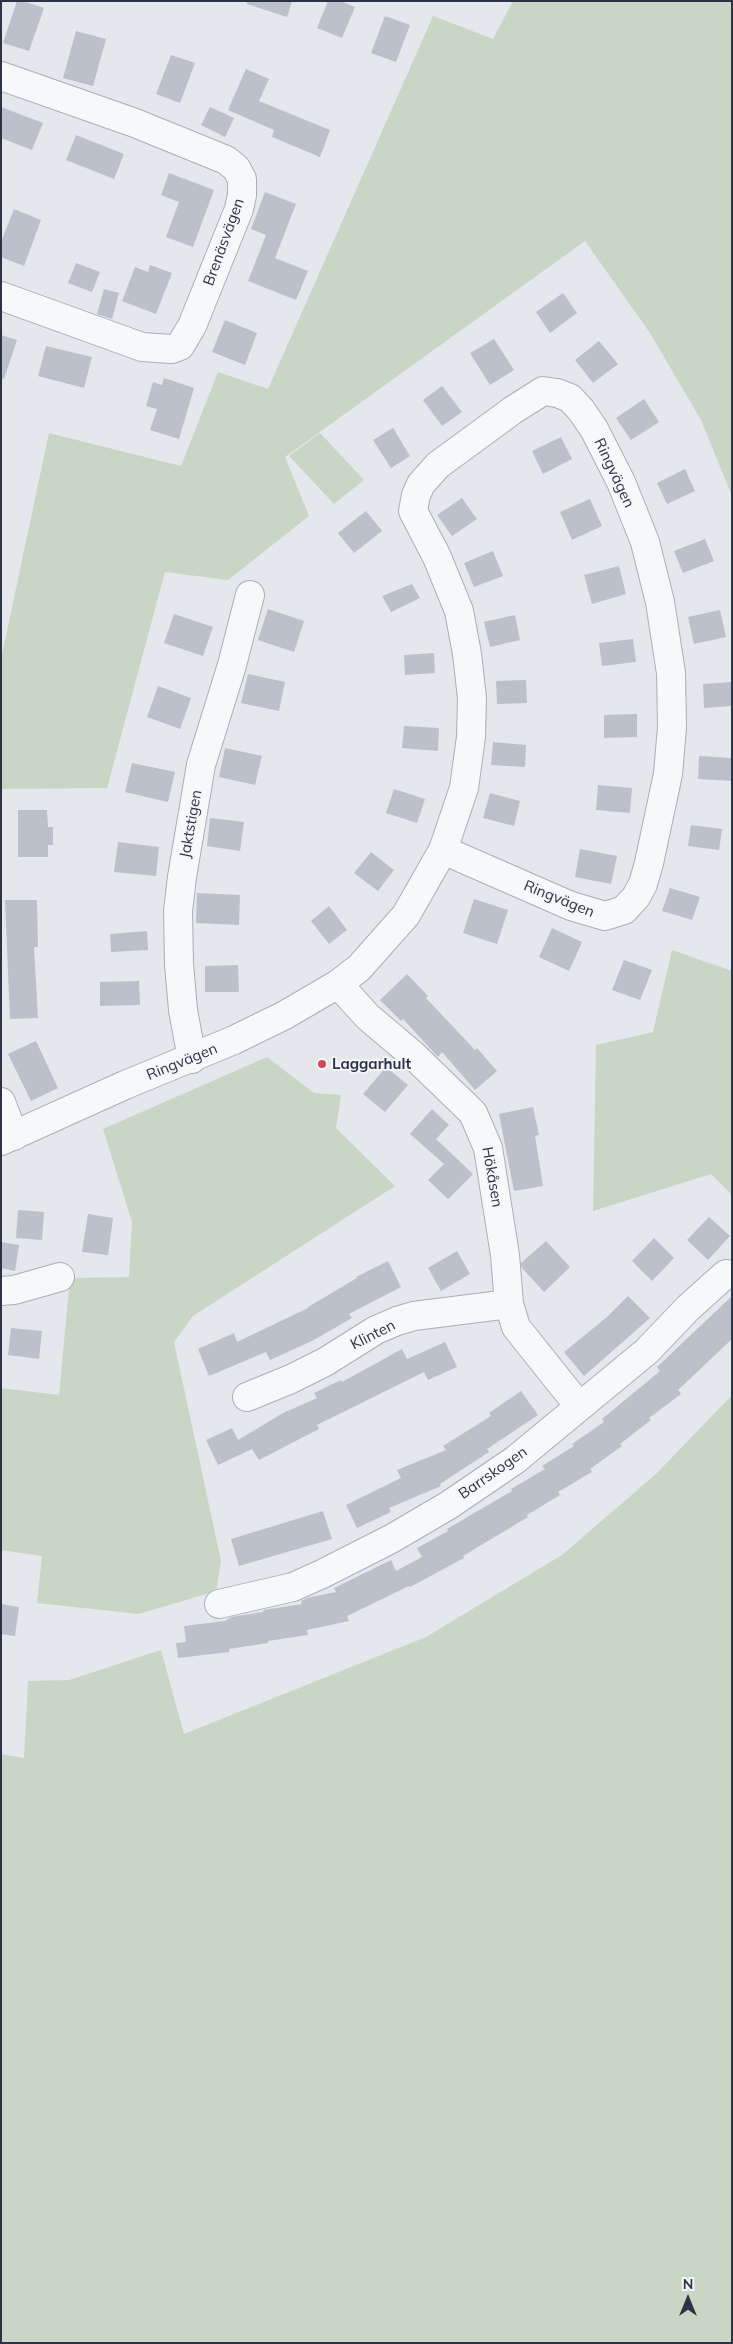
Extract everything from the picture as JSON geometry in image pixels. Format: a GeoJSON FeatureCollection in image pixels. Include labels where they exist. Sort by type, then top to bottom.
{"type":"FeatureCollection","features":[{"type":"Feature","properties":{"kind":"street","name":"Brenäsvägen"},"geometry":{"type":"LineString","coordinates":[[1,76],[135,123],[226,160],[236,168],[242,179],[242,195],[239,208],[192,326],[180,346],[172,349],[142,347],[1,296]]}},
{"type":"Feature","properties":{"kind":"street","name":"Ringvägen"},"geometry":{"type":"LineString","coordinates":[[8,1138],[125,1085],[192,1059],[285,1015],[338,984],[359,968],[406,915],[443,850],[464,788],[472,698],[467,654],[459,611],[437,557],[413,512],[416,495],[421,484],[438,465],[513,410],[544,392],[557,393],[570,398],[581,410],[594,429],[621,482],[645,542],[660,602],[671,673],[672,727],[668,774],[649,863],[643,884],[636,897],[624,910],[605,916],[571,906],[443,850]]}},
{"type":"Feature","properties":{"kind":"street","name":"Jaktstigen"},"geometry":{"type":"LineString","coordinates":[[192,1059],[183,1010],[179,964],[178,911],[182,877],[201,765],[232,665],[250,595]]}},
{"type":"Feature","properties":{"kind":"street","name":"Hökåsen"},"geometry":{"type":"LineString","coordinates":[[338,984],[368,1017],[441,1081],[476,1119],[488,1148],[505,1255],[509,1304],[516,1327],[579,1406]]}},
{"type":"Feature","properties":{"kind":"street"},"geometry":{"type":"LineString","coordinates":[[1,1102],[8,1138]]}},
{"type":"Feature","properties":{"kind":"street","name":"Barrskogen"},"geometry":{"type":"LineString","coordinates":[[219,1604],[293,1587],[391,1539],[449,1505],[515,1460],[647,1351],[688,1308],[726,1274]]}},
{"type":"Feature","properties":{"kind":"street"},"geometry":{"type":"LineString","coordinates":[[1,1291],[14,1290],[60,1277]]}},
{"type":"Feature","properties":{"kind":"street","name":"Klinten"},"geometry":{"type":"LineString","coordinates":[[247,1396],[300,1375],[325,1362],[376,1330],[414,1316],[509,1304]]}},
{"type":"Feature","properties":{"kind":"green space"},"geometry":{"type":"Polygon","coordinates":[[[513,1],[732,1],[732,496],[701,420],[650,333],[585,241],[285,457],[309,516],[228,580],[165,572],[107,788],[1,789],[1,659],[49,433],[181,466],[218,372],[268,389],[433,16],[493,39],[513,1]]]}},
{"type":"Feature","properties":{"kind":"green space"},"geometry":{"type":"Polygon","coordinates":[[[320,433],[364,480],[334,504],[289,456],[320,433]]]}},
{"type":"Feature","properties":{"kind":"green space"},"geometry":{"type":"Polygon","coordinates":[[[672,950],[732,971],[732,1195],[711,1174],[593,1211],[596,1045],[653,1032],[672,950]]]}},
{"type":"Feature","properties":{"kind":"green space"},"geometry":{"type":"Polygon","coordinates":[[[267,1057],[314,1093],[341,1095],[336,1128],[395,1186],[193,1316],[174,1342],[221,1561],[216,1591],[139,1614],[37,1603],[42,1556],[1,1550],[1,1388],[59,1395],[70,1278],[129,1277],[132,1222],[103,1129],[267,1057]]]}},
{"type":"Feature","properties":{"kind":"green space"},"geometry":{"type":"Polygon","coordinates":[[[732,1395],[732,2343],[1,2343],[1,1754],[24,1758],[28,1681],[69,1680],[161,1650],[184,1734],[426,1637],[562,1555],[657,1473],[732,1395]]]}},
{"type":"Feature","properties":{"kind":"building"},"geometry":{"type":"Polygon","coordinates":[[[17,1],[23,1],[44,8],[29,51],[3,43],[17,1]]]}},
{"type":"Feature","properties":{"kind":"building"},"geometry":{"type":"Polygon","coordinates":[[[247,1],[292,1],[287,17],[247,4],[247,1]]]}},
{"type":"Feature","properties":{"kind":"building"},"geometry":{"type":"Polygon","coordinates":[[[328,1],[340,1],[355,7],[342,38],[317,28],[328,1]]]}},
{"type":"Feature","properties":{"kind":"building"},"geometry":{"type":"Polygon","coordinates":[[[385,16],[410,25],[396,62],[371,53],[385,16]]]}},
{"type":"Feature","properties":{"kind":"building"},"geometry":{"type":"Polygon","coordinates":[[[76,31],[106,39],[93,86],[63,78],[76,31]]]}},
{"type":"Feature","properties":{"kind":"building"},"geometry":{"type":"Polygon","coordinates":[[[171,55],[195,63],[180,103],[156,94],[171,55]]]}},
{"type":"Feature","properties":{"kind":"building"},"geometry":{"type":"Polygon","coordinates":[[[246,69],[269,79],[259,101],[330,130],[320,157],[272,137],[274,130],[228,110],[246,69]]]}},
{"type":"Feature","properties":{"kind":"building"},"geometry":{"type":"Polygon","coordinates":[[[1,107],[43,123],[32,150],[1,138],[1,107]]]}},
{"type":"Feature","properties":{"kind":"building"},"geometry":{"type":"Polygon","coordinates":[[[210,107],[234,118],[225,137],[201,125],[210,107]]]}},
{"type":"Feature","properties":{"kind":"building"},"geometry":{"type":"Polygon","coordinates":[[[76,135],[124,154],[114,179],[66,160],[76,135]]]}},
{"type":"Feature","properties":{"kind":"building"},"geometry":{"type":"Polygon","coordinates":[[[169,173],[214,190],[193,247],[166,237],[179,202],[161,195],[169,173]]]}},
{"type":"Feature","properties":{"kind":"building"},"geometry":{"type":"Polygon","coordinates":[[[265,192],[296,204],[275,258],[308,271],[296,300],[248,281],[266,235],[251,229],[265,192]]]}},
{"type":"Feature","properties":{"kind":"building"},"geometry":{"type":"Polygon","coordinates":[[[14,209],[41,220],[24,266],[1,257],[1,242],[14,209]]]}},
{"type":"Feature","properties":{"kind":"building"},"geometry":{"type":"Polygon","coordinates":[[[76,263],[100,272],[92,292],[68,283],[76,263]]]}},
{"type":"Feature","properties":{"kind":"building"},"geometry":{"type":"Polygon","coordinates":[[[150,265],[172,273],[156,314],[122,301],[135,267],[148,272],[150,265]]]}},
{"type":"Feature","properties":{"kind":"building"},"geometry":{"type":"Polygon","coordinates":[[[104,289],[119,293],[112,319],[97,314],[104,289]]]}},
{"type":"Feature","properties":{"kind":"building"},"geometry":{"type":"Polygon","coordinates":[[[563,293],[577,313],[550,333],[536,312],[563,293]]]}},
{"type":"Feature","properties":{"kind":"building"},"geometry":{"type":"Polygon","coordinates":[[[225,320],[257,333],[245,365],[212,352],[225,320]]]}},
{"type":"Feature","properties":{"kind":"building"},"geometry":{"type":"Polygon","coordinates":[[[1,335],[17,340],[4,379],[1,378],[1,335]]]}},
{"type":"Feature","properties":{"kind":"building"},"geometry":{"type":"Polygon","coordinates":[[[494,339],[514,370],[490,385],[470,353],[494,339]]]}},
{"type":"Feature","properties":{"kind":"building"},"geometry":{"type":"Polygon","coordinates":[[[599,341],[618,364],[593,383],[575,360],[599,341]]]}},
{"type":"Feature","properties":{"kind":"building"},"geometry":{"type":"Polygon","coordinates":[[[46,346],[92,357],[84,388],[38,376],[46,346]]]}},
{"type":"Feature","properties":{"kind":"building"},"geometry":{"type":"Polygon","coordinates":[[[164,378],[194,388],[179,439],[150,430],[157,409],[146,406],[153,382],[162,385],[164,378]]]}},
{"type":"Feature","properties":{"kind":"building"},"geometry":{"type":"Polygon","coordinates":[[[442,386],[462,412],[442,426],[423,400],[442,386]]]}},
{"type":"Feature","properties":{"kind":"building"},"geometry":{"type":"Polygon","coordinates":[[[644,399],[659,422],[631,440],[616,418],[644,399]]]}},
{"type":"Feature","properties":{"kind":"building"},"geometry":{"type":"Polygon","coordinates":[[[393,428],[410,456],[391,468],[373,440],[393,428]]]}},
{"type":"Feature","properties":{"kind":"building"},"geometry":{"type":"Polygon","coordinates":[[[561,437],[572,459],[543,474],[532,451],[561,437]]]}},
{"type":"Feature","properties":{"kind":"building"},"geometry":{"type":"Polygon","coordinates":[[[685,469],[695,491],[667,504],[657,483],[685,469]]]}},
{"type":"Feature","properties":{"kind":"building"},"geometry":{"type":"Polygon","coordinates":[[[462,498],[477,519],[452,536],[437,515],[462,498]]]}},
{"type":"Feature","properties":{"kind":"building"},"geometry":{"type":"Polygon","coordinates":[[[590,499],[602,526],[572,540],[560,512],[590,499]]]}},
{"type":"Feature","properties":{"kind":"building"},"geometry":{"type":"Polygon","coordinates":[[[366,511],[382,531],[354,553],[338,533],[366,511]]]}},
{"type":"Feature","properties":{"kind":"building"},"geometry":{"type":"Polygon","coordinates":[[[705,539],[714,561],[683,573],[674,551],[705,539]]]}},
{"type":"Feature","properties":{"kind":"building"},"geometry":{"type":"Polygon","coordinates":[[[493,551],[503,576],[474,587],[464,563],[493,551]]]}},
{"type":"Feature","properties":{"kind":"building"},"geometry":{"type":"Polygon","coordinates":[[[619,566],[626,594],[592,604],[584,575],[619,566]]]}},
{"type":"Feature","properties":{"kind":"building"},"geometry":{"type":"Polygon","coordinates":[[[412,584],[420,598],[391,612],[382,596],[412,584]]]}},
{"type":"Feature","properties":{"kind":"building"},"geometry":{"type":"Polygon","coordinates":[[[268,609],[304,621],[294,652],[258,640],[268,609]]]}},
{"type":"Feature","properties":{"kind":"building"},"geometry":{"type":"Polygon","coordinates":[[[720,610],[726,637],[694,644],[688,617],[720,610]]]}},
{"type":"Feature","properties":{"kind":"building"},"geometry":{"type":"Polygon","coordinates":[[[174,614],[213,627],[203,656],[164,643],[174,614]]]}},
{"type":"Feature","properties":{"kind":"building"},"geometry":{"type":"Polygon","coordinates":[[[515,615],[520,640],[490,647],[484,622],[515,615]]]}},
{"type":"Feature","properties":{"kind":"building"},"geometry":{"type":"Polygon","coordinates":[[[633,639],[636,662],[602,666],[599,643],[633,639]]]}},
{"type":"Feature","properties":{"kind":"building"},"geometry":{"type":"Polygon","coordinates":[[[434,653],[435,673],[405,675],[404,655],[434,653]]]}},
{"type":"Feature","properties":{"kind":"building"},"geometry":{"type":"Polygon","coordinates":[[[248,674],[285,682],[279,711],[241,703],[248,674]]]}},
{"type":"Feature","properties":{"kind":"building"},"geometry":{"type":"Polygon","coordinates":[[[526,680],[527,703],[497,704],[496,681],[526,680]]]}},
{"type":"Feature","properties":{"kind":"building"},"geometry":{"type":"Polygon","coordinates":[[[732,682],[732,706],[704,708],[703,684],[732,682]]]}},
{"type":"Feature","properties":{"kind":"building"},"geometry":{"type":"Polygon","coordinates":[[[158,686],[191,698],[180,729],[147,717],[158,686]]]}},
{"type":"Feature","properties":{"kind":"building"},"geometry":{"type":"Polygon","coordinates":[[[637,714],[637,737],[604,738],[604,715],[637,714]]]}},
{"type":"Feature","properties":{"kind":"building"},"geometry":{"type":"Polygon","coordinates":[[[404,726],[439,728],[438,751],[402,748],[404,726]]]}},
{"type":"Feature","properties":{"kind":"building"},"geometry":{"type":"Polygon","coordinates":[[[493,742],[526,745],[525,767],[491,765],[493,742]]]}},
{"type":"Feature","properties":{"kind":"building"},"geometry":{"type":"Polygon","coordinates":[[[225,748],[262,756],[255,785],[219,777],[225,748]]]}},
{"type":"Feature","properties":{"kind":"building"},"geometry":{"type":"Polygon","coordinates":[[[699,756],[732,758],[732,781],[698,779],[699,756]]]}},
{"type":"Feature","properties":{"kind":"building"},"geometry":{"type":"Polygon","coordinates":[[[132,763],[175,772],[168,802],[125,792],[132,763]]]}},
{"type":"Feature","properties":{"kind":"building"},"geometry":{"type":"Polygon","coordinates":[[[598,785],[632,788],[630,813],[596,810],[598,785]]]}},
{"type":"Feature","properties":{"kind":"building"},"geometry":{"type":"Polygon","coordinates":[[[394,789],[425,799],[417,823],[386,813],[394,789]]]}},
{"type":"Feature","properties":{"kind":"building"},"geometry":{"type":"Polygon","coordinates":[[[490,793],[520,801],[514,826],[483,818],[490,793]]]}},
{"type":"Feature","properties":{"kind":"building"},"geometry":{"type":"Polygon","coordinates":[[[18,810],[47,810],[48,827],[53,827],[53,845],[48,845],[48,857],[18,857],[18,810]]]}},
{"type":"Feature","properties":{"kind":"building"},"geometry":{"type":"Polygon","coordinates":[[[210,818],[244,822],[240,851],[207,846],[210,818]]]}},
{"type":"Feature","properties":{"kind":"building"},"geometry":{"type":"Polygon","coordinates":[[[691,825],[722,829],[719,850],[688,846],[691,825]]]}},
{"type":"Feature","properties":{"kind":"building"},"geometry":{"type":"Polygon","coordinates":[[[118,842],[159,847],[156,876],[114,872],[118,842]]]}},
{"type":"Feature","properties":{"kind":"building"},"geometry":{"type":"Polygon","coordinates":[[[580,849],[617,856],[611,884],[575,877],[580,849]]]}},
{"type":"Feature","properties":{"kind":"building"},"geometry":{"type":"Polygon","coordinates":[[[371,852],[394,870],[378,891],[354,873],[371,852]]]}},
{"type":"Feature","properties":{"kind":"building"},"geometry":{"type":"Polygon","coordinates":[[[670,888],[700,897],[692,920],[662,911],[670,888]]]}},
{"type":"Feature","properties":{"kind":"building"},"geometry":{"type":"Polygon","coordinates":[[[197,893],[240,895],[239,925],[196,923],[197,893]]]}},
{"type":"Feature","properties":{"kind":"building"},"geometry":{"type":"Polygon","coordinates":[[[474,899],[508,910],[497,944],[463,933],[474,899]]]}},
{"type":"Feature","properties":{"kind":"building"},"geometry":{"type":"Polygon","coordinates":[[[5,900],[37,900],[38,947],[34,947],[38,1018],[10,1019],[5,900]]]}},
{"type":"Feature","properties":{"kind":"building"},"geometry":{"type":"Polygon","coordinates":[[[329,906],[347,930],[329,944],[311,921],[329,906]]]}},
{"type":"Feature","properties":{"kind":"building"},"geometry":{"type":"Polygon","coordinates":[[[552,928],[582,942],[569,971],[539,957],[552,928]]]}},
{"type":"Feature","properties":{"kind":"building"},"geometry":{"type":"Polygon","coordinates":[[[147,931],[148,950],[111,952],[110,934],[147,931]]]}},
{"type":"Feature","properties":{"kind":"building"},"geometry":{"type":"Polygon","coordinates":[[[624,960],[652,970],[640,1000],[612,990],[624,960]]]}},
{"type":"Feature","properties":{"kind":"building"},"geometry":{"type":"Polygon","coordinates":[[[238,965],[239,992],[205,992],[205,966],[238,965]]]}},
{"type":"Feature","properties":{"kind":"building"},"geometry":{"type":"Polygon","coordinates":[[[407,974],[428,996],[426,998],[475,1050],[477,1048],[497,1071],[475,1090],[442,1052],[438,1057],[403,1019],[401,1021],[380,1000],[407,974]]]}},
{"type":"Feature","properties":{"kind":"building"},"geometry":{"type":"Polygon","coordinates":[[[139,981],[140,1005],[100,1006],[100,982],[139,981]]]}},
{"type":"Feature","properties":{"kind":"building"},"geometry":{"type":"Polygon","coordinates":[[[36,1041],[58,1088],[31,1101],[8,1054],[36,1041]]]}},
{"type":"Feature","properties":{"kind":"building"},"geometry":{"type":"Polygon","coordinates":[[[386,1067],[408,1085],[385,1112],[363,1094],[386,1067]]]}},
{"type":"Feature","properties":{"kind":"building"},"geometry":{"type":"Polygon","coordinates":[[[533,1107],[539,1135],[535,1136],[543,1186],[514,1191],[499,1114],[533,1107]]]}},
{"type":"Feature","properties":{"kind":"building"},"geometry":{"type":"Polygon","coordinates":[[[432,1109],[449,1125],[436,1139],[473,1174],[448,1199],[428,1180],[444,1164],[410,1134],[432,1109]]]}},
{"type":"Feature","properties":{"kind":"building"},"geometry":{"type":"Polygon","coordinates":[[[18,1210],[44,1212],[42,1240],[16,1238],[18,1210]]]}},
{"type":"Feature","properties":{"kind":"building"},"geometry":{"type":"Polygon","coordinates":[[[88,1214],[113,1218],[108,1255],[82,1252],[88,1214]]]}},
{"type":"Feature","properties":{"kind":"building"},"geometry":{"type":"Polygon","coordinates":[[[709,1217],[730,1236],[708,1260],[687,1240],[709,1217]]]}},
{"type":"Feature","properties":{"kind":"building"},"geometry":{"type":"Polygon","coordinates":[[[654,1238],[674,1258],[652,1281],[632,1261],[654,1238]]]}},
{"type":"Feature","properties":{"kind":"building"},"geometry":{"type":"Polygon","coordinates":[[[546,1241],[570,1267],[544,1292],[522,1268],[521,1263],[546,1241]]]}},
{"type":"Feature","properties":{"kind":"building"},"geometry":{"type":"Polygon","coordinates":[[[1,1242],[19,1245],[15,1271],[1,1268],[1,1242]]]}},
{"type":"Feature","properties":{"kind":"building"},"geometry":{"type":"Polygon","coordinates":[[[457,1251],[470,1274],[441,1291],[428,1268],[457,1251]]]}},
{"type":"Feature","properties":{"kind":"building"},"geometry":{"type":"Polygon","coordinates":[[[388,1261],[401,1287],[349,1314],[352,1318],[312,1341],[270,1360],[266,1352],[209,1376],[198,1349],[234,1333],[237,1342],[308,1308],[356,1277],[388,1261]]]}},
{"type":"Feature","properties":{"kind":"building"},"geometry":{"type":"Polygon","coordinates":[[[628,1296],[650,1318],[584,1376],[564,1352],[607,1317],[628,1296]]]}},
{"type":"Feature","properties":{"kind":"building"},"geometry":{"type":"Polygon","coordinates":[[[732,1296],[732,1339],[678,1390],[681,1394],[649,1418],[651,1420],[620,1444],[622,1446],[590,1469],[592,1472],[558,1492],[560,1495],[527,1515],[528,1517],[463,1556],[464,1558],[410,1587],[347,1616],[349,1621],[307,1630],[308,1635],[229,1649],[229,1652],[178,1658],[176,1643],[186,1642],[184,1626],[225,1621],[231,1617],[302,1604],[301,1601],[307,1598],[336,1592],[334,1588],[391,1560],[396,1571],[422,1557],[417,1548],[448,1531],[447,1529],[512,1491],[511,1489],[545,1469],[542,1466],[574,1446],[572,1444],[604,1422],[602,1419],[660,1371],[657,1367],[732,1296]]]}},
{"type":"Feature","properties":{"kind":"building"},"geometry":{"type":"Polygon","coordinates":[[[11,1328],[42,1331],[39,1359],[8,1355],[11,1328]]]}},
{"type":"Feature","properties":{"kind":"building"},"geometry":{"type":"Polygon","coordinates":[[[445,1342],[457,1367],[428,1380],[424,1372],[317,1425],[319,1429],[259,1460],[252,1449],[218,1465],[206,1440],[232,1428],[238,1440],[283,1413],[317,1398],[314,1393],[341,1380],[342,1382],[402,1349],[407,1359],[445,1342]]]}},
{"type":"Feature","properties":{"kind":"building"},"geometry":{"type":"Polygon","coordinates":[[[521,1391],[538,1415],[487,1449],[489,1452],[440,1484],[441,1486],[389,1508],[391,1512],[357,1528],[346,1505],[401,1478],[397,1470],[446,1450],[443,1446],[491,1416],[489,1413],[521,1391]]]}},
{"type":"Feature","properties":{"kind":"building"},"geometry":{"type":"Polygon","coordinates":[[[323,1511],[332,1539],[239,1566],[231,1539],[323,1511]]]}},
{"type":"Feature","properties":{"kind":"building"},"geometry":{"type":"Polygon","coordinates":[[[1,1604],[19,1607],[15,1636],[1,1634],[1,1604]]]}},
{"type":"Feature","properties":{"kind":"place","name":"Laggarhult"},"geometry":{"type":"Point","coordinates":[322,1064]}}]}
